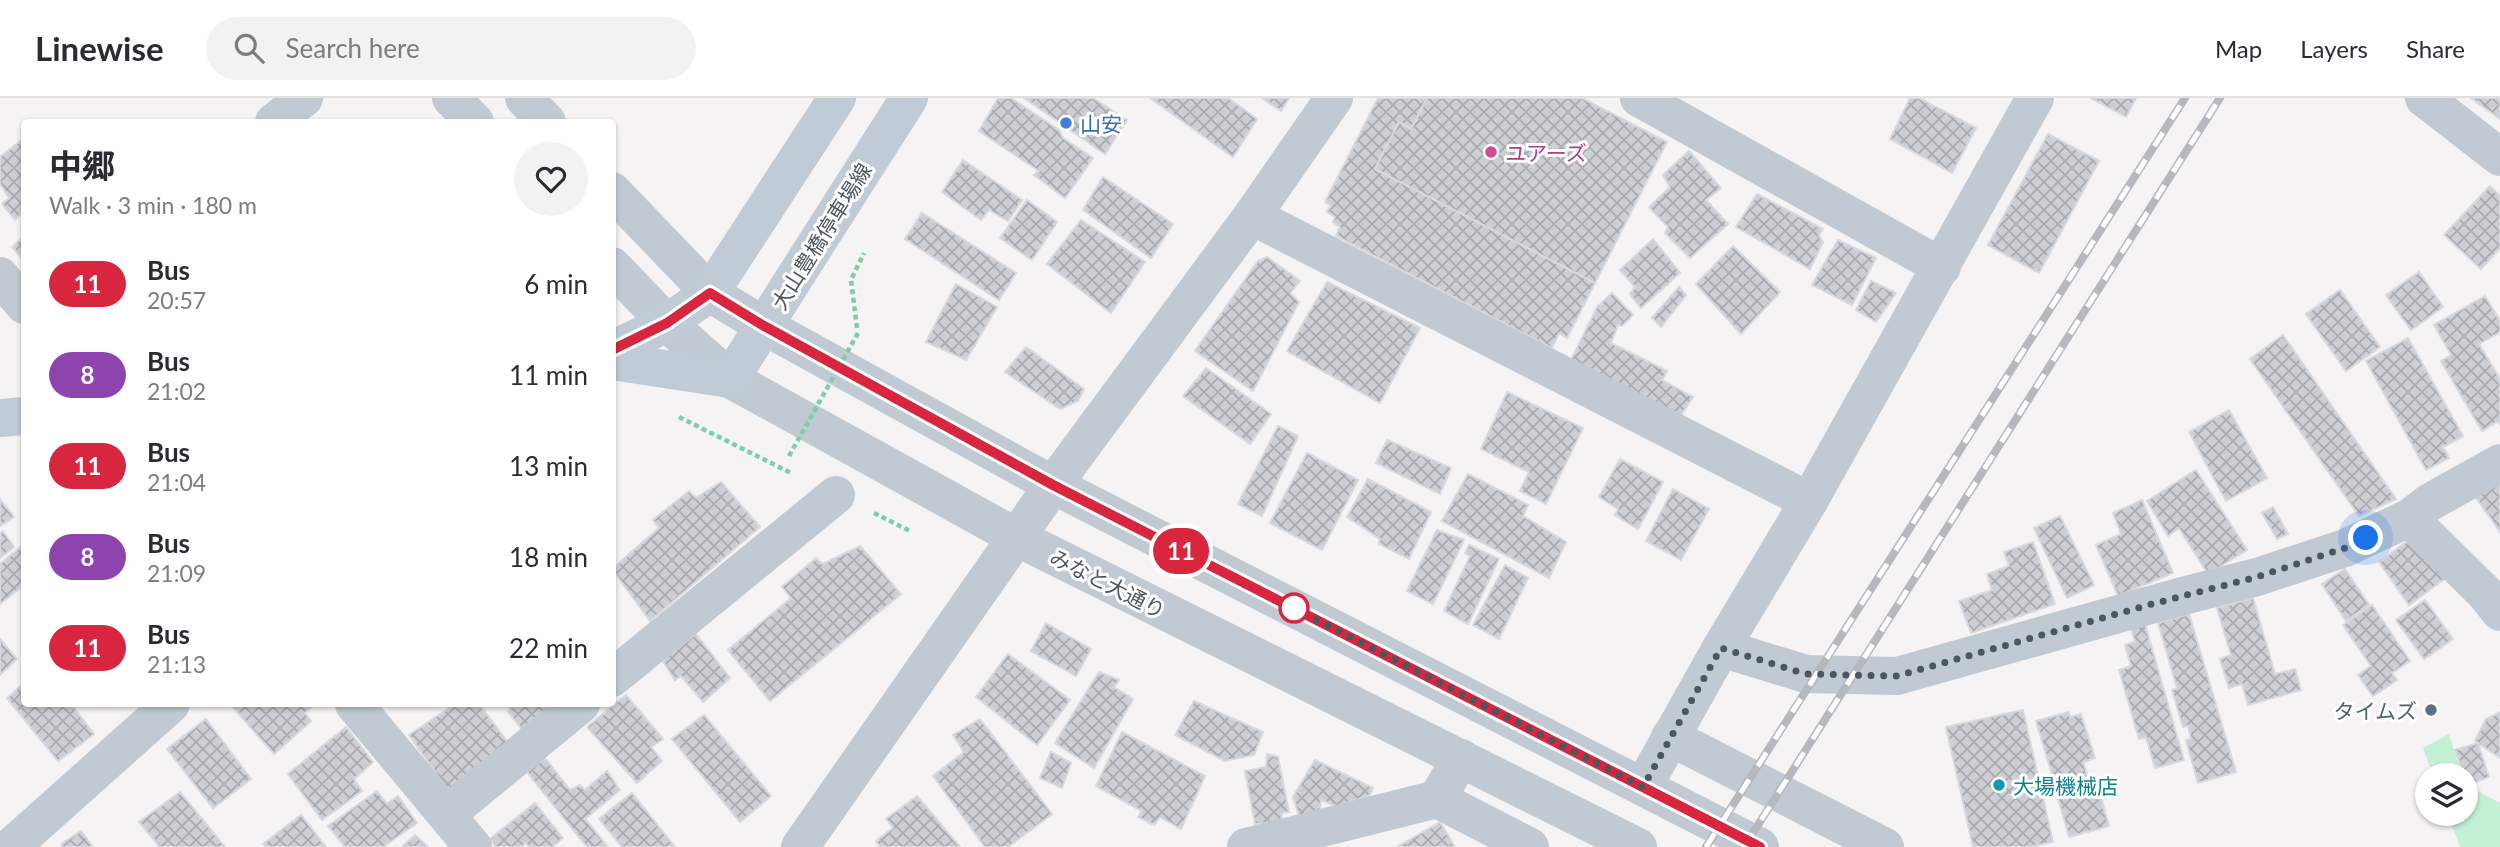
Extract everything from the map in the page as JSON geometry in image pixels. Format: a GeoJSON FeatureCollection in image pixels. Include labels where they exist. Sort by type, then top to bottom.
{"type":"FeatureCollection","features":[{"type":"Feature","properties":{"kind":"main road"},"geometry":{"type":"LineString","coordinates":[[616,348],[667,323],[710,293],[837,98]]}},
{"type":"Feature","properties":{"kind":"main road","name":"大山豊橋停車場線"},"geometry":{"type":"LineString","coordinates":[[730,379],[909,98]]}},
{"type":"Feature","properties":{"kind":"main road"},"geometry":{"type":"LineString","coordinates":[[616,362],[730,379]]}},
{"type":"Feature","properties":{"kind":"main road"},"geometry":{"type":"LineString","coordinates":[[0,418],[21,416]]}},
{"type":"Feature","properties":{"kind":"street"},"geometry":{"type":"LineString","coordinates":[[278,119],[304,98]]}},
{"type":"Feature","properties":{"kind":"street"},"geometry":{"type":"LineString","coordinates":[[451,98],[472,119]]}},
{"type":"Feature","properties":{"kind":"street"},"geometry":{"type":"LineString","coordinates":[[524,98],[544,119]]}},
{"type":"Feature","properties":{"kind":"street"},"geometry":{"type":"LineString","coordinates":[[800,847],[1053,485],[1252,216],[1334,98]]}},
{"type":"Feature","properties":{"kind":"street"},"geometry":{"type":"LineString","coordinates":[[1639,98],[1942,267]]}},
{"type":"Feature","properties":{"kind":"street"},"geometry":{"type":"LineString","coordinates":[[1643,787],[1721,648],[1810,501],[2035,98]]}},
{"type":"Feature","properties":{"kind":"street"},"geometry":{"type":"LineString","coordinates":[[2424,98],[2500,157]]}},
{"type":"Feature","properties":{"kind":"street"},"geometry":{"type":"LineString","coordinates":[[616,195],[710,293],[764,326],[1053,485],[1760,847]]}},
{"type":"Feature","properties":{"kind":"street"},"geometry":{"type":"LineString","coordinates":[[1252,216],[1810,501]]}},
{"type":"Feature","properties":{"kind":"street","name":"みなと大通り"},"geometry":{"type":"LineString","coordinates":[[616,270],[667,323],[730,379],[1018,538],[1638,847]]}},
{"type":"Feature","properties":{"kind":"street"},"geometry":{"type":"LineString","coordinates":[[0,276],[21,301]]}},
{"type":"Feature","properties":{"kind":"street"},"geometry":{"type":"LineString","coordinates":[[1721,648],[1806,674],[1897,676],[2257,577],[2345,548],[2409,518],[2430,502],[2500,463]]}},
{"type":"Feature","properties":{"kind":"street"},"geometry":{"type":"LineString","coordinates":[[616,675],[836,495]]}},
{"type":"Feature","properties":{"kind":"street"},"geometry":{"type":"LineString","coordinates":[[2409,518],[2485,593],[2500,612]]}},
{"type":"Feature","properties":{"kind":"street"},"geometry":{"type":"LineString","coordinates":[[8,840],[167,707]]}},
{"type":"Feature","properties":{"kind":"street"},"geometry":{"type":"LineString","coordinates":[[357,707],[473,847]]}},
{"type":"Feature","properties":{"kind":"street"},"geometry":{"type":"LineString","coordinates":[[447,814],[577,707]]}},
{"type":"Feature","properties":{"kind":"street"},"geometry":{"type":"LineString","coordinates":[[1670,737],[1885,847]]}},
{"type":"Feature","properties":{"kind":"street"},"geometry":{"type":"LineString","coordinates":[[1437,799],[1461,758]]}},
{"type":"Feature","properties":{"kind":"street"},"geometry":{"type":"LineString","coordinates":[[1246,847],[1437,799],[1530,847]]}},
{"type":"Feature","properties":{"kind":"path"},"geometry":{"type":"LineString","coordinates":[[789,456],[858,333],[851,280],[867,248]]}},
{"type":"Feature","properties":{"kind":"path"},"geometry":{"type":"LineString","coordinates":[[677,416],[922,537]]}},
{"type":"Feature","properties":{"kind":"green space"},"geometry":{"type":"Polygon","coordinates":[[[2449,734],[2458,763],[2429,763],[2423,748],[2449,734]]]}},
{"type":"Feature","properties":{"kind":"green space"},"geometry":{"type":"Polygon","coordinates":[[[2478,791],[2500,803],[2500,847],[2460,847],[2452,826],[2478,826],[2478,791]]]}},
{"type":"Feature","properties":{"kind":"building"},"geometry":{"type":"Polygon","coordinates":[[[998,98],[1011,98],[1059,130],[1063,138],[1093,158],[1065,198],[1034,175],[1039,171],[979,131],[998,98]]]}},
{"type":"Feature","properties":{"kind":"building"},"geometry":{"type":"Polygon","coordinates":[[[1024,98],[1093,98],[1127,120],[1105,154],[1024,98]]]}},
{"type":"Feature","properties":{"kind":"building"},"geometry":{"type":"Polygon","coordinates":[[[1150,98],[1228,98],[1257,119],[1233,157],[1150,98]]]}},
{"type":"Feature","properties":{"kind":"building"},"geometry":{"type":"Polygon","coordinates":[[[1262,98],[1289,98],[1281,111],[1262,98]]]}},
{"type":"Feature","properties":{"kind":"building"},"geometry":{"type":"Polygon","coordinates":[[[1378,98],[1427,98],[1411,129],[1399,122],[1375,169],[1595,283],[1567,338],[1559,333],[1552,348],[1336,236],[1340,227],[1333,222],[1335,217],[1327,212],[1331,205],[1325,202],[1378,98]]]}},
{"type":"Feature","properties":{"kind":"building"},"geometry":{"type":"Polygon","coordinates":[[[1427,98],[1582,98],[1667,142],[1595,283],[1375,169],[1399,122],[1411,129],[1427,98]]]}},
{"type":"Feature","properties":{"kind":"building"},"geometry":{"type":"Polygon","coordinates":[[[1910,98],[1919,98],[1976,128],[1952,173],[1890,139],[1910,98]]]}},
{"type":"Feature","properties":{"kind":"building"},"geometry":{"type":"Polygon","coordinates":[[[2091,98],[2136,98],[2126,117],[2091,98]]]}},
{"type":"Feature","properties":{"kind":"building"},"geometry":{"type":"Polygon","coordinates":[[[2471,98],[2500,98],[2500,119],[2471,98]]]}},
{"type":"Feature","properties":{"kind":"building"},"geometry":{"type":"Polygon","coordinates":[[[2048,134],[2099,161],[2039,273],[1988,245],[2048,134]]]}},
{"type":"Feature","properties":{"kind":"building"},"geometry":{"type":"Polygon","coordinates":[[[21,140],[21,214],[15,220],[2,204],[9,198],[0,184],[0,157],[21,140]]]}},
{"type":"Feature","properties":{"kind":"building"},"geometry":{"type":"Polygon","coordinates":[[[1689,151],[1721,188],[1706,200],[1728,224],[1690,258],[1665,233],[1668,227],[1649,207],[1670,187],[1663,175],[1689,151]]]}},
{"type":"Feature","properties":{"kind":"building"},"geometry":{"type":"Polygon","coordinates":[[[963,160],[1022,200],[1008,221],[989,210],[981,220],[942,192],[963,160]]]}},
{"type":"Feature","properties":{"kind":"building"},"geometry":{"type":"Polygon","coordinates":[[[1103,177],[1173,224],[1151,258],[1083,210],[1103,177]]]}},
{"type":"Feature","properties":{"kind":"building"},"geometry":{"type":"Polygon","coordinates":[[[2490,186],[2500,196],[2500,248],[2481,269],[2444,235],[2490,186]]]}},
{"type":"Feature","properties":{"kind":"building"},"geometry":{"type":"Polygon","coordinates":[[[1757,194],[1823,229],[1819,236],[1823,242],[1810,269],[1736,227],[1757,194]]]}},
{"type":"Feature","properties":{"kind":"building"},"geometry":{"type":"Polygon","coordinates":[[[1027,200],[1057,222],[1032,260],[1000,238],[1027,200]]]}},
{"type":"Feature","properties":{"kind":"building"},"geometry":{"type":"Polygon","coordinates":[[[922,213],[1016,273],[999,300],[905,239],[922,213]]]}},
{"type":"Feature","properties":{"kind":"building"},"geometry":{"type":"Polygon","coordinates":[[[1081,220],[1145,262],[1111,313],[1047,264],[1081,220]]]}},
{"type":"Feature","properties":{"kind":"building"},"geometry":{"type":"Polygon","coordinates":[[[21,239],[21,258],[12,247],[21,239]]]}},
{"type":"Feature","properties":{"kind":"building"},"geometry":{"type":"Polygon","coordinates":[[[1653,239],[1680,273],[1641,308],[1630,294],[1635,287],[1620,270],[1653,239]]]}},
{"type":"Feature","properties":{"kind":"building"},"geometry":{"type":"Polygon","coordinates":[[[1838,240],[1876,258],[1852,305],[1812,285],[1838,240]]]}},
{"type":"Feature","properties":{"kind":"building"},"geometry":{"type":"Polygon","coordinates":[[[1733,246],[1780,292],[1741,334],[1696,284],[1733,246]]]}},
{"type":"Feature","properties":{"kind":"building"},"geometry":{"type":"Polygon","coordinates":[[[1267,257],[1300,281],[1290,293],[1299,302],[1253,391],[1195,351],[1258,261],[1267,257]]]}},
{"type":"Feature","properties":{"kind":"building"},"geometry":{"type":"Polygon","coordinates":[[[2419,272],[2443,307],[2411,330],[2386,295],[2419,272]]]}},
{"type":"Feature","properties":{"kind":"building"},"geometry":{"type":"Polygon","coordinates":[[[1871,281],[1896,293],[1876,322],[1856,310],[1871,281]]]}},
{"type":"Feature","properties":{"kind":"building"},"geometry":{"type":"Polygon","coordinates":[[[1327,282],[1420,328],[1380,403],[1287,351],[1327,282]]]}},
{"type":"Feature","properties":{"kind":"building"},"geometry":{"type":"Polygon","coordinates":[[[956,284],[997,307],[966,360],[926,342],[956,284]]]}},
{"type":"Feature","properties":{"kind":"building"},"geometry":{"type":"Polygon","coordinates":[[[1679,287],[1686,295],[1661,327],[1652,318],[1679,287]]]}},
{"type":"Feature","properties":{"kind":"building"},"geometry":{"type":"Polygon","coordinates":[[[2340,290],[2380,347],[2346,371],[2306,314],[2340,290]]]}},
{"type":"Feature","properties":{"kind":"building"},"geometry":{"type":"Polygon","coordinates":[[[1612,293],[1633,315],[1622,326],[1618,325],[1611,343],[1667,371],[1662,380],[1693,397],[1679,418],[1571,360],[1597,307],[1612,293]]]}},
{"type":"Feature","properties":{"kind":"building"},"geometry":{"type":"Polygon","coordinates":[[[2485,296],[2500,321],[2500,332],[2479,344],[2500,379],[2500,425],[2498,421],[2482,431],[2441,361],[2451,355],[2434,325],[2485,296]]]}},
{"type":"Feature","properties":{"kind":"building"},"geometry":{"type":"Polygon","coordinates":[[[2283,335],[2396,499],[2359,516],[2250,359],[2283,335]]]}},
{"type":"Feature","properties":{"kind":"building"},"geometry":{"type":"Polygon","coordinates":[[[2408,338],[2463,436],[2443,447],[2449,458],[2426,470],[2366,361],[2408,338]]]}},
{"type":"Feature","properties":{"kind":"building"},"geometry":{"type":"Polygon","coordinates":[[[1026,347],[1084,389],[1078,401],[1060,409],[1005,372],[1026,347]]]}},
{"type":"Feature","properties":{"kind":"building"},"geometry":{"type":"Polygon","coordinates":[[[1206,368],[1271,414],[1250,444],[1183,396],[1206,368]]]}},
{"type":"Feature","properties":{"kind":"building"},"geometry":{"type":"Polygon","coordinates":[[[1507,392],[1583,428],[1546,504],[1520,491],[1529,472],[1481,449],[1507,392]]]}},
{"type":"Feature","properties":{"kind":"building"},"geometry":{"type":"Polygon","coordinates":[[[2229,410],[2267,478],[2226,501],[2189,432],[2229,410]]]}},
{"type":"Feature","properties":{"kind":"building"},"geometry":{"type":"Polygon","coordinates":[[[1278,426],[1298,436],[1262,516],[1238,504],[1278,426]]]}},
{"type":"Feature","properties":{"kind":"building"},"geometry":{"type":"Polygon","coordinates":[[[1387,440],[1451,468],[1440,494],[1376,463],[1387,440]]]}},
{"type":"Feature","properties":{"kind":"building"},"geometry":{"type":"Polygon","coordinates":[[[1307,453],[1358,480],[1322,550],[1270,523],[1307,453]]]}},
{"type":"Feature","properties":{"kind":"building"},"geometry":{"type":"Polygon","coordinates":[[[1620,459],[1663,482],[1638,529],[1615,515],[1618,509],[1599,497],[1620,459]]]}},
{"type":"Feature","properties":{"kind":"building"},"geometry":{"type":"Polygon","coordinates":[[[2196,470],[2247,550],[2208,574],[2179,528],[2168,536],[2147,501],[2196,470]]]}},
{"type":"Feature","properties":{"kind":"building"},"geometry":{"type":"Polygon","coordinates":[[[1468,474],[1528,505],[1523,516],[1566,542],[1549,578],[1442,521],[1468,474]]]}},
{"type":"Feature","properties":{"kind":"building"},"geometry":{"type":"Polygon","coordinates":[[[1368,479],[1431,512],[1409,559],[1379,544],[1380,539],[1347,517],[1368,479]]]}},
{"type":"Feature","properties":{"kind":"building"},"geometry":{"type":"Polygon","coordinates":[[[2500,480],[2500,532],[2475,496],[2500,480]]]}},
{"type":"Feature","properties":{"kind":"building"},"geometry":{"type":"Polygon","coordinates":[[[721,482],[760,527],[650,621],[616,574],[616,566],[659,528],[653,520],[689,491],[696,498],[721,482]]]}},
{"type":"Feature","properties":{"kind":"building"},"geometry":{"type":"Polygon","coordinates":[[[1673,489],[1709,509],[1681,560],[1646,541],[1673,489]]]}},
{"type":"Feature","properties":{"kind":"building"},"geometry":{"type":"Polygon","coordinates":[[[0,499],[14,517],[0,526],[0,499]]]}},
{"type":"Feature","properties":{"kind":"building"},"geometry":{"type":"Polygon","coordinates":[[[2142,500],[2173,573],[2118,596],[2096,545],[2121,534],[2113,513],[2142,500]]]}},
{"type":"Feature","properties":{"kind":"building"},"geometry":{"type":"Polygon","coordinates":[[[2273,507],[2288,534],[2277,539],[2262,513],[2273,507]]]}},
{"type":"Feature","properties":{"kind":"building"},"geometry":{"type":"Polygon","coordinates":[[[2060,516],[2094,585],[2067,598],[2034,528],[2060,516]]]}},
{"type":"Feature","properties":{"kind":"building"},"geometry":{"type":"Polygon","coordinates":[[[1437,530],[1464,540],[1433,604],[1407,591],[1437,530]]]}},
{"type":"Feature","properties":{"kind":"building"},"geometry":{"type":"Polygon","coordinates":[[[3,531],[14,547],[0,558],[0,534],[3,531]]]}},
{"type":"Feature","properties":{"kind":"building"},"geometry":{"type":"Polygon","coordinates":[[[2409,540],[2450,575],[2409,605],[2379,562],[2409,540]]]}},
{"type":"Feature","properties":{"kind":"building"},"geometry":{"type":"Polygon","coordinates":[[[2033,542],[2055,604],[1971,633],[1959,601],[1992,590],[1987,574],[2009,566],[2004,552],[2033,542]]]}},
{"type":"Feature","properties":{"kind":"building"},"geometry":{"type":"Polygon","coordinates":[[[1469,545],[1499,559],[1468,624],[1444,611],[1470,556],[1465,553],[1469,545]]]}},
{"type":"Feature","properties":{"kind":"building"},"geometry":{"type":"Polygon","coordinates":[[[21,546],[21,587],[0,604],[0,564],[21,546]]]}},
{"type":"Feature","properties":{"kind":"building"},"geometry":{"type":"Polygon","coordinates":[[[860,546],[901,594],[770,701],[728,650],[791,598],[782,587],[816,558],[823,564],[860,546]]]}},
{"type":"Feature","properties":{"kind":"building"},"geometry":{"type":"Polygon","coordinates":[[[1505,565],[1528,578],[1499,639],[1473,625],[1505,565]]]}},
{"type":"Feature","properties":{"kind":"building"},"geometry":{"type":"Polygon","coordinates":[[[2345,569],[2369,605],[2346,621],[2322,584],[2345,569]]]}},
{"type":"Feature","properties":{"kind":"building"},"geometry":{"type":"Polygon","coordinates":[[[2253,598],[2275,674],[2295,669],[2301,690],[2248,705],[2242,684],[2229,688],[2220,659],[2231,655],[2217,608],[2253,598]]]}},
{"type":"Feature","properties":{"kind":"building"},"geometry":{"type":"Polygon","coordinates":[[[2425,600],[2453,639],[2424,659],[2396,620],[2425,600]]]}},
{"type":"Feature","properties":{"kind":"building"},"geometry":{"type":"Polygon","coordinates":[[[2372,605],[2410,661],[2392,673],[2397,680],[2373,696],[2358,675],[2371,666],[2343,625],[2372,605]]]}},
{"type":"Feature","properties":{"kind":"building"},"geometry":{"type":"Polygon","coordinates":[[[2189,614],[2236,772],[2198,783],[2186,740],[2191,739],[2188,726],[2183,727],[2172,690],[2177,688],[2158,623],[2189,614]]]}},
{"type":"Feature","properties":{"kind":"building"},"geometry":{"type":"Polygon","coordinates":[[[1046,623],[1091,649],[1076,676],[1031,651],[1046,623]]]}},
{"type":"Feature","properties":{"kind":"building"},"geometry":{"type":"Polygon","coordinates":[[[2145,624],[2184,760],[2155,768],[2146,737],[2139,739],[2119,670],[2131,666],[2125,645],[2135,642],[2131,628],[2145,624]]]}},
{"type":"Feature","properties":{"kind":"building"},"geometry":{"type":"Polygon","coordinates":[[[696,634],[730,678],[703,702],[681,676],[675,680],[662,660],[696,634]]]}},
{"type":"Feature","properties":{"kind":"building"},"geometry":{"type":"Polygon","coordinates":[[[0,639],[17,659],[0,675],[0,639]]]}},
{"type":"Feature","properties":{"kind":"building"},"geometry":{"type":"Polygon","coordinates":[[[1008,654],[1070,700],[1037,745],[976,697],[1008,654]]]}},
{"type":"Feature","properties":{"kind":"building"},"geometry":{"type":"Polygon","coordinates":[[[1099,672],[1119,680],[1114,687],[1133,699],[1094,768],[1055,743],[1099,672]]]}},
{"type":"Feature","properties":{"kind":"building"},"geometry":{"type":"Polygon","coordinates":[[[21,686],[21,707],[73,707],[94,734],[58,761],[7,698],[21,686]]]}},
{"type":"Feature","properties":{"kind":"building"},"geometry":{"type":"Polygon","coordinates":[[[626,695],[663,739],[651,747],[662,761],[637,783],[587,727],[611,707],[616,707],[616,703],[626,695]]]}},
{"type":"Feature","properties":{"kind":"building"},"geometry":{"type":"Polygon","coordinates":[[[1194,701],[1263,732],[1254,755],[1225,761],[1175,735],[1194,701]]]}},
{"type":"Feature","properties":{"kind":"building"},"geometry":{"type":"Polygon","coordinates":[[[233,707],[312,707],[305,713],[311,721],[274,754],[233,707]]]}},
{"type":"Feature","properties":{"kind":"building"},"geometry":{"type":"Polygon","coordinates":[[[451,707],[481,707],[513,749],[448,796],[438,776],[409,735],[451,707]]]}},
{"type":"Feature","properties":{"kind":"building"},"geometry":{"type":"Polygon","coordinates":[[[511,707],[553,707],[528,737],[508,712],[511,707]]]}},
{"type":"Feature","properties":{"kind":"building","name":"大場機械店"},"geometry":{"type":"Polygon","coordinates":[[[2023,710],[2053,842],[2030,847],[1973,847],[1946,727],[2023,710]]]}},
{"type":"Feature","properties":{"kind":"building"},"geometry":{"type":"Polygon","coordinates":[[[2069,712],[2070,717],[2081,714],[2095,758],[2083,762],[2090,782],[2084,784],[2086,790],[2098,787],[2109,826],[2069,837],[2058,798],[2066,796],[2064,790],[2057,791],[2036,721],[2069,712]]]}},
{"type":"Feature","properties":{"kind":"building"},"geometry":{"type":"Polygon","coordinates":[[[2500,712],[2500,758],[2475,741],[2486,719],[2500,712]]]}},
{"type":"Feature","properties":{"kind":"building"},"geometry":{"type":"Polygon","coordinates":[[[704,715],[771,796],[740,822],[672,739],[704,715]]]}},
{"type":"Feature","properties":{"kind":"building"},"geometry":{"type":"Polygon","coordinates":[[[206,719],[251,779],[213,808],[167,749],[206,719]]]}},
{"type":"Feature","properties":{"kind":"building"},"geometry":{"type":"Polygon","coordinates":[[[980,719],[1052,814],[1008,847],[985,847],[933,776],[964,752],[953,735],[980,719]]]}},
{"type":"Feature","properties":{"kind":"building"},"geometry":{"type":"Polygon","coordinates":[[[346,727],[373,762],[354,779],[362,791],[322,820],[288,774],[346,727]]]}},
{"type":"Feature","properties":{"kind":"building"},"geometry":{"type":"Polygon","coordinates":[[[1122,732],[1205,776],[1181,829],[1160,817],[1154,825],[1138,817],[1142,811],[1096,786],[1122,732]]]}},
{"type":"Feature","properties":{"kind":"building"},"geometry":{"type":"Polygon","coordinates":[[[2478,743],[2489,777],[2478,781],[2478,763],[2460,763],[2455,750],[2478,743]]]}},
{"type":"Feature","properties":{"kind":"building"},"geometry":{"type":"Polygon","coordinates":[[[1051,752],[1071,763],[1062,788],[1040,778],[1051,752]]]}},
{"type":"Feature","properties":{"kind":"building"},"geometry":{"type":"Polygon","coordinates":[[[1267,754],[1278,757],[1289,812],[1282,813],[1281,822],[1255,824],[1245,771],[1266,767],[1267,754]]]}},
{"type":"Feature","properties":{"kind":"building"},"geometry":{"type":"Polygon","coordinates":[[[545,758],[570,790],[580,785],[585,790],[607,771],[620,790],[585,819],[608,847],[587,847],[527,772],[545,758]]]}},
{"type":"Feature","properties":{"kind":"building"},"geometry":{"type":"Polygon","coordinates":[[[1315,760],[1373,788],[1369,796],[1336,806],[1321,800],[1320,810],[1299,816],[1293,797],[1315,760]]]}},
{"type":"Feature","properties":{"kind":"building"},"geometry":{"type":"Polygon","coordinates":[[[377,791],[387,804],[398,796],[417,823],[383,847],[345,847],[328,826],[377,791]]]}},
{"type":"Feature","properties":{"kind":"building"},"geometry":{"type":"Polygon","coordinates":[[[180,792],[225,847],[160,847],[139,822],[180,792]]]}},
{"type":"Feature","properties":{"kind":"building"},"geometry":{"type":"Polygon","coordinates":[[[632,793],[675,847],[622,847],[599,819],[632,793]]]}},
{"type":"Feature","properties":{"kind":"building"},"geometry":{"type":"Polygon","coordinates":[[[917,796],[960,847],[880,847],[876,841],[893,828],[886,819],[917,796]]]}},
{"type":"Feature","properties":{"kind":"building"},"geometry":{"type":"Polygon","coordinates":[[[535,803],[563,838],[552,847],[529,847],[526,843],[521,847],[496,847],[490,839],[535,803]]]}},
{"type":"Feature","properties":{"kind":"building"},"geometry":{"type":"Polygon","coordinates":[[[301,815],[326,847],[266,847],[263,844],[301,815]]]}},
{"type":"Feature","properties":{"kind":"building"},"geometry":{"type":"Polygon","coordinates":[[[1440,822],[1455,847],[1397,847],[1440,822]]]}},
{"type":"Feature","properties":{"kind":"building"},"geometry":{"type":"Polygon","coordinates":[[[81,831],[93,847],[63,847],[61,844],[81,831]]]}},
{"type":"Feature","properties":{"kind":"building"},"geometry":{"type":"Polygon","coordinates":[[[415,835],[428,847],[402,847],[415,835]]]}},
{"type":"Feature","properties":{"kind":"railway"},"geometry":{"type":"LineString","coordinates":[[1706,847],[2185,98]]}},
{"type":"Feature","properties":{"kind":"railway"},"geometry":{"type":"LineString","coordinates":[[1744,847],[2220,98]]}},
{"type":"Feature","properties":{"kind":"bus line","name":"11"},"geometry":{"type":"LineString","coordinates":[[616,348],[667,323],[710,293],[764,326],[1053,485],[1760,847]]}},
{"type":"Feature","properties":{"kind":"place","name":"山安"},"geometry":{"type":"Point","coordinates":[1066,123]}},
{"type":"Feature","properties":{"kind":"place","name":"ユアーズ"},"geometry":{"type":"Point","coordinates":[1491,152]}},
{"type":"Feature","properties":{"kind":"place","name":"タイムズ"},"geometry":{"type":"Point","coordinates":[2431,710]}},
{"type":"Feature","properties":{"kind":"place","name":"大場機械店"},"geometry":{"type":"Point","coordinates":[1999,785]}},
{"type":"Feature","properties":{"kind":"route"},"geometry":{"type":"LineString","coordinates":[[1294,608],[1643,787],[1721,648],[1806,674],[1897,676],[2257,577],[2345,548],[2366,538]]}}]}
